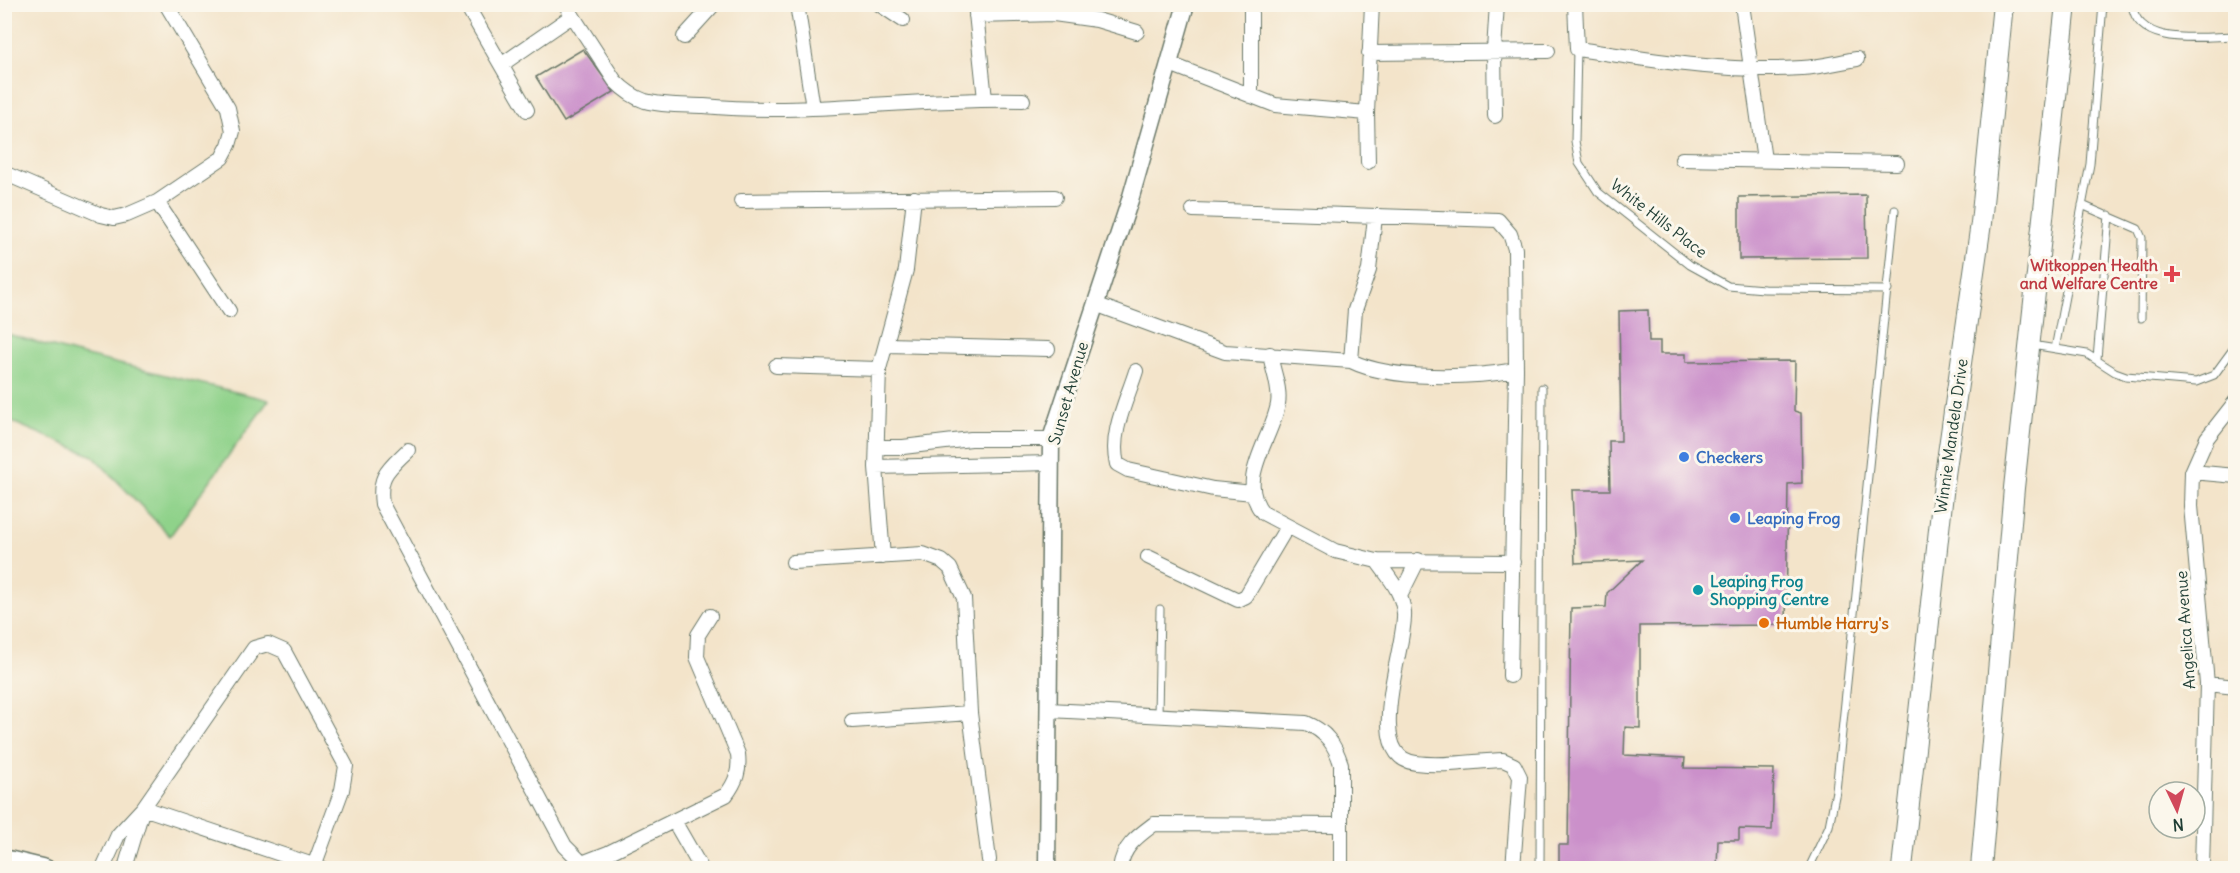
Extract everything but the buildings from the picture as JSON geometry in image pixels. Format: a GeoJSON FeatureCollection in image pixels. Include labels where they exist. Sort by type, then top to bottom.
{"type":"FeatureCollection","features":[{"type":"Feature","properties":{"kind":"main road","name":"Winnie Mandela Drive"},"geometry":{"type":"LineString","coordinates":[[1902,868],[1945,476],[1981,223],[2003,4]]}},
{"type":"Feature","properties":{"kind":"main road"},"geometry":{"type":"LineString","coordinates":[[1980,868],[2029,345],[2066,4]]}},
{"type":"Feature","properties":{"kind":"street"},"geometry":{"type":"LineString","coordinates":[[4,173],[101,215],[114,218],[157,202],[222,158],[233,131],[228,108],[166,4]]}},
{"type":"Feature","properties":{"kind":"street"},"geometry":{"type":"LineString","coordinates":[[466,4],[527,110]]}},
{"type":"Feature","properties":{"kind":"street"},"geometry":{"type":"LineString","coordinates":[[684,37],[714,4]]}},
{"type":"Feature","properties":{"kind":"street"},"geometry":{"type":"LineString","coordinates":[[796,4],[813,108]]}},
{"type":"Feature","properties":{"kind":"street"},"geometry":{"type":"LineString","coordinates":[[879,4],[903,20]]}},
{"type":"Feature","properties":{"kind":"street","name":"Sunset Avenue"},"geometry":{"type":"LineString","coordinates":[[1047,868],[1051,439],[1130,200],[1186,4]]}},
{"type":"Feature","properties":{"kind":"street"},"geometry":{"type":"LineString","coordinates":[[1251,4],[1251,96]]}},
{"type":"Feature","properties":{"kind":"street"},"geometry":{"type":"LineString","coordinates":[[1368,162],[1367,113],[1372,4]]}},
{"type":"Feature","properties":{"kind":"street"},"geometry":{"type":"LineString","coordinates":[[1495,116],[1494,50],[1497,4]]}},
{"type":"Feature","properties":{"kind":"street","name":"White Hills Place"},"geometry":{"type":"LineString","coordinates":[[1575,4],[1577,49]]}},
{"type":"Feature","properties":{"kind":"street"},"geometry":{"type":"LineString","coordinates":[[1743,4],[1764,160]]}},
{"type":"Feature","properties":{"kind":"street"},"geometry":{"type":"LineString","coordinates":[[985,99],[976,10],[1053,9],[1137,32]]}},
{"type":"Feature","properties":{"kind":"street"},"geometry":{"type":"LineString","coordinates":[[501,64],[568,10],[615,81],[623,90],[640,99],[725,108],[813,108],[985,99],[1023,100]]}},
{"type":"Feature","properties":{"kind":"street"},"geometry":{"type":"LineString","coordinates":[[1577,49],[1699,66],[1750,69],[1803,68],[1857,59]]}},
{"type":"Feature","properties":{"kind":"street"},"geometry":{"type":"LineString","coordinates":[[1369,53],[1548,51]]}},
{"type":"Feature","properties":{"kind":"street"},"geometry":{"type":"LineString","coordinates":[[1170,64],[1275,105],[1367,113]]}},
{"type":"Feature","properties":{"kind":"street"},"geometry":{"type":"LineString","coordinates":[[1682,159],[1897,163]]}},
{"type":"Feature","properties":{"kind":"street"},"geometry":{"type":"LineString","coordinates":[[741,201],[1055,197]]}},
{"type":"Feature","properties":{"kind":"street"},"geometry":{"type":"LineString","coordinates":[[883,557],[876,467],[879,369],[906,270],[914,198]]}},
{"type":"Feature","properties":{"kind":"street"},"geometry":{"type":"LineString","coordinates":[[157,202],[229,311]]}},
{"type":"Feature","properties":{"kind":"street"},"geometry":{"type":"LineString","coordinates":[[1193,210],[1498,220],[1505,227],[1515,249],[1516,370],[1510,676]]}},
{"type":"Feature","properties":{"kind":"street"},"geometry":{"type":"LineString","coordinates":[[1351,361],[1355,310],[1369,270],[1375,217]]}},
{"type":"Feature","properties":{"kind":"street"},"geometry":{"type":"LineString","coordinates":[[1095,304],[1183,335],[1214,349],[1351,361],[1368,369],[1387,373],[1490,375],[1516,370]]}},
{"type":"Feature","properties":{"kind":"street"},"geometry":{"type":"LineString","coordinates":[[887,345],[1048,349]]}},
{"type":"Feature","properties":{"kind":"street"},"geometry":{"type":"LineString","coordinates":[[1270,354],[1278,404],[1251,482],[1252,493],[1263,513],[1335,551],[1377,561],[1513,562]]}},
{"type":"Feature","properties":{"kind":"street"},"geometry":{"type":"LineString","coordinates":[[776,366],[879,369]]}},
{"type":"Feature","properties":{"kind":"street"},"geometry":{"type":"LineString","coordinates":[[1136,371],[1115,435],[1114,454],[1117,464],[1128,470],[1214,489],[1252,493]]}},
{"type":"Feature","properties":{"kind":"street","name":"Angelica Avenue"},"geometry":{"type":"LineString","coordinates":[[2202,868],[2207,684],[2191,506],[2192,472],[2207,438],[2235,401]]}},
{"type":"Feature","properties":{"kind":"street"},"geometry":{"type":"LineString","coordinates":[[877,447],[903,447],[971,439],[1051,439]]}},
{"type":"Feature","properties":{"kind":"street"},"geometry":{"type":"LineString","coordinates":[[408,450],[384,474],[380,490],[382,504],[565,846],[583,866],[726,795],[733,786],[740,766],[738,754],[697,657],[698,635],[710,616]]}},
{"type":"Feature","properties":{"kind":"street"},"geometry":{"type":"LineString","coordinates":[[876,467],[1050,463]]}},
{"type":"Feature","properties":{"kind":"street"},"geometry":{"type":"LineString","coordinates":[[2192,472],[2235,476]]}},
{"type":"Feature","properties":{"kind":"street"},"geometry":{"type":"LineString","coordinates":[[1148,557],[1238,600],[1246,596],[1287,526]]}},
{"type":"Feature","properties":{"kind":"street"},"geometry":{"type":"LineString","coordinates":[[793,562],[923,554],[942,561],[957,578],[964,598],[970,713],[989,860]]}},
{"type":"Feature","properties":{"kind":"street"},"geometry":{"type":"LineString","coordinates":[[1418,560],[1401,594],[1403,634],[1389,694],[1390,733],[1399,755],[1415,763],[1503,760],[1514,765],[1520,777],[1513,868]]}},
{"type":"Feature","properties":{"kind":"street"},"geometry":{"type":"LineString","coordinates":[[1377,561],[1401,594]]}},
{"type":"Feature","properties":{"kind":"street"},"geometry":{"type":"LineString","coordinates":[[103,868],[118,835],[143,808],[254,648],[275,645],[284,651],[346,766],[342,790],[318,867],[143,808]]}},
{"type":"Feature","properties":{"kind":"street"},"geometry":{"type":"LineString","coordinates":[[2207,684],[2235,687]]}},
{"type":"Feature","properties":{"kind":"street"},"geometry":{"type":"LineString","coordinates":[[1049,710],[1306,723],[1320,728],[1337,752],[1341,764],[1341,868]]}},
{"type":"Feature","properties":{"kind":"street"},"geometry":{"type":"LineString","coordinates":[[852,721],[970,713]]}},
{"type":"Feature","properties":{"kind":"street"},"geometry":{"type":"LineString","coordinates":[[125,868],[143,808]]}},
{"type":"Feature","properties":{"kind":"street"},"geometry":{"type":"LineString","coordinates":[[674,821],[701,868]]}},
{"type":"Feature","properties":{"kind":"street"},"geometry":{"type":"LineString","coordinates":[[1120,868],[1121,860],[1133,839],[1155,824],[1341,825]]}},
{"type":"Feature","properties":{"kind":"street"},"geometry":{"type":"LineString","coordinates":[[4,858],[46,868]]}},
{"type":"Feature","properties":{"kind":"lane"},"geometry":{"type":"LineString","coordinates":[[2055,349],[2082,205],[2095,119],[2103,4]]}},
{"type":"Feature","properties":{"kind":"lane"},"geometry":{"type":"LineString","coordinates":[[2132,4],[2135,17],[2144,28],[2160,36],[2235,36]]}},
{"type":"Feature","properties":{"kind":"lane","name":"White Hills Place"},"geometry":{"type":"LineString","coordinates":[[1577,49],[1575,141],[1579,163],[1598,192],[1690,266],[1713,279],[1737,287],[1888,290]]}},
{"type":"Feature","properties":{"kind":"lane"},"geometry":{"type":"LineString","coordinates":[[2082,205],[2138,229],[2142,238],[2141,318]]}},
{"type":"Feature","properties":{"kind":"lane"},"geometry":{"type":"LineString","coordinates":[[1809,868],[1834,807],[1895,210]]}},
{"type":"Feature","properties":{"kind":"lane"},"geometry":{"type":"LineString","coordinates":[[2097,359],[2109,215]]}},
{"type":"Feature","properties":{"kind":"lane"},"geometry":{"type":"LineString","coordinates":[[2029,345],[2087,354],[2115,372],[2126,376],[2196,382],[2214,375],[2235,345]]}},
{"type":"Feature","properties":{"kind":"lane"},"geometry":{"type":"LineString","coordinates":[[1540,868],[1542,388]]}},
{"type":"Feature","properties":{"kind":"lane"},"geometry":{"type":"LineString","coordinates":[[1158,715],[1160,609]]}},
{"type":"Feature","properties":{"kind":"green space"},"geometry":{"type":"Polygon","coordinates":[[[4,333],[74,353],[269,400],[170,536],[93,456],[5,419],[4,333]]]}},
{"type":"Feature","properties":{"kind":"place","name":"Witkoppen Health and Welfare Centre"},"geometry":{"type":"Point","coordinates":[2172,274]}},
{"type":"Feature","properties":{"kind":"place","name":"Checkers"},"geometry":{"type":"Point","coordinates":[1684,457]}},
{"type":"Feature","properties":{"kind":"place","name":"Leaping Frog"},"geometry":{"type":"Point","coordinates":[1735,518]}},
{"type":"Feature","properties":{"kind":"place","name":"Leaping Frog Shopping Centre"},"geometry":{"type":"Point","coordinates":[1698,590]}},
{"type":"Feature","properties":{"kind":"place","name":"Humble Harry's"},"geometry":{"type":"Point","coordinates":[1764,623]}}]}
